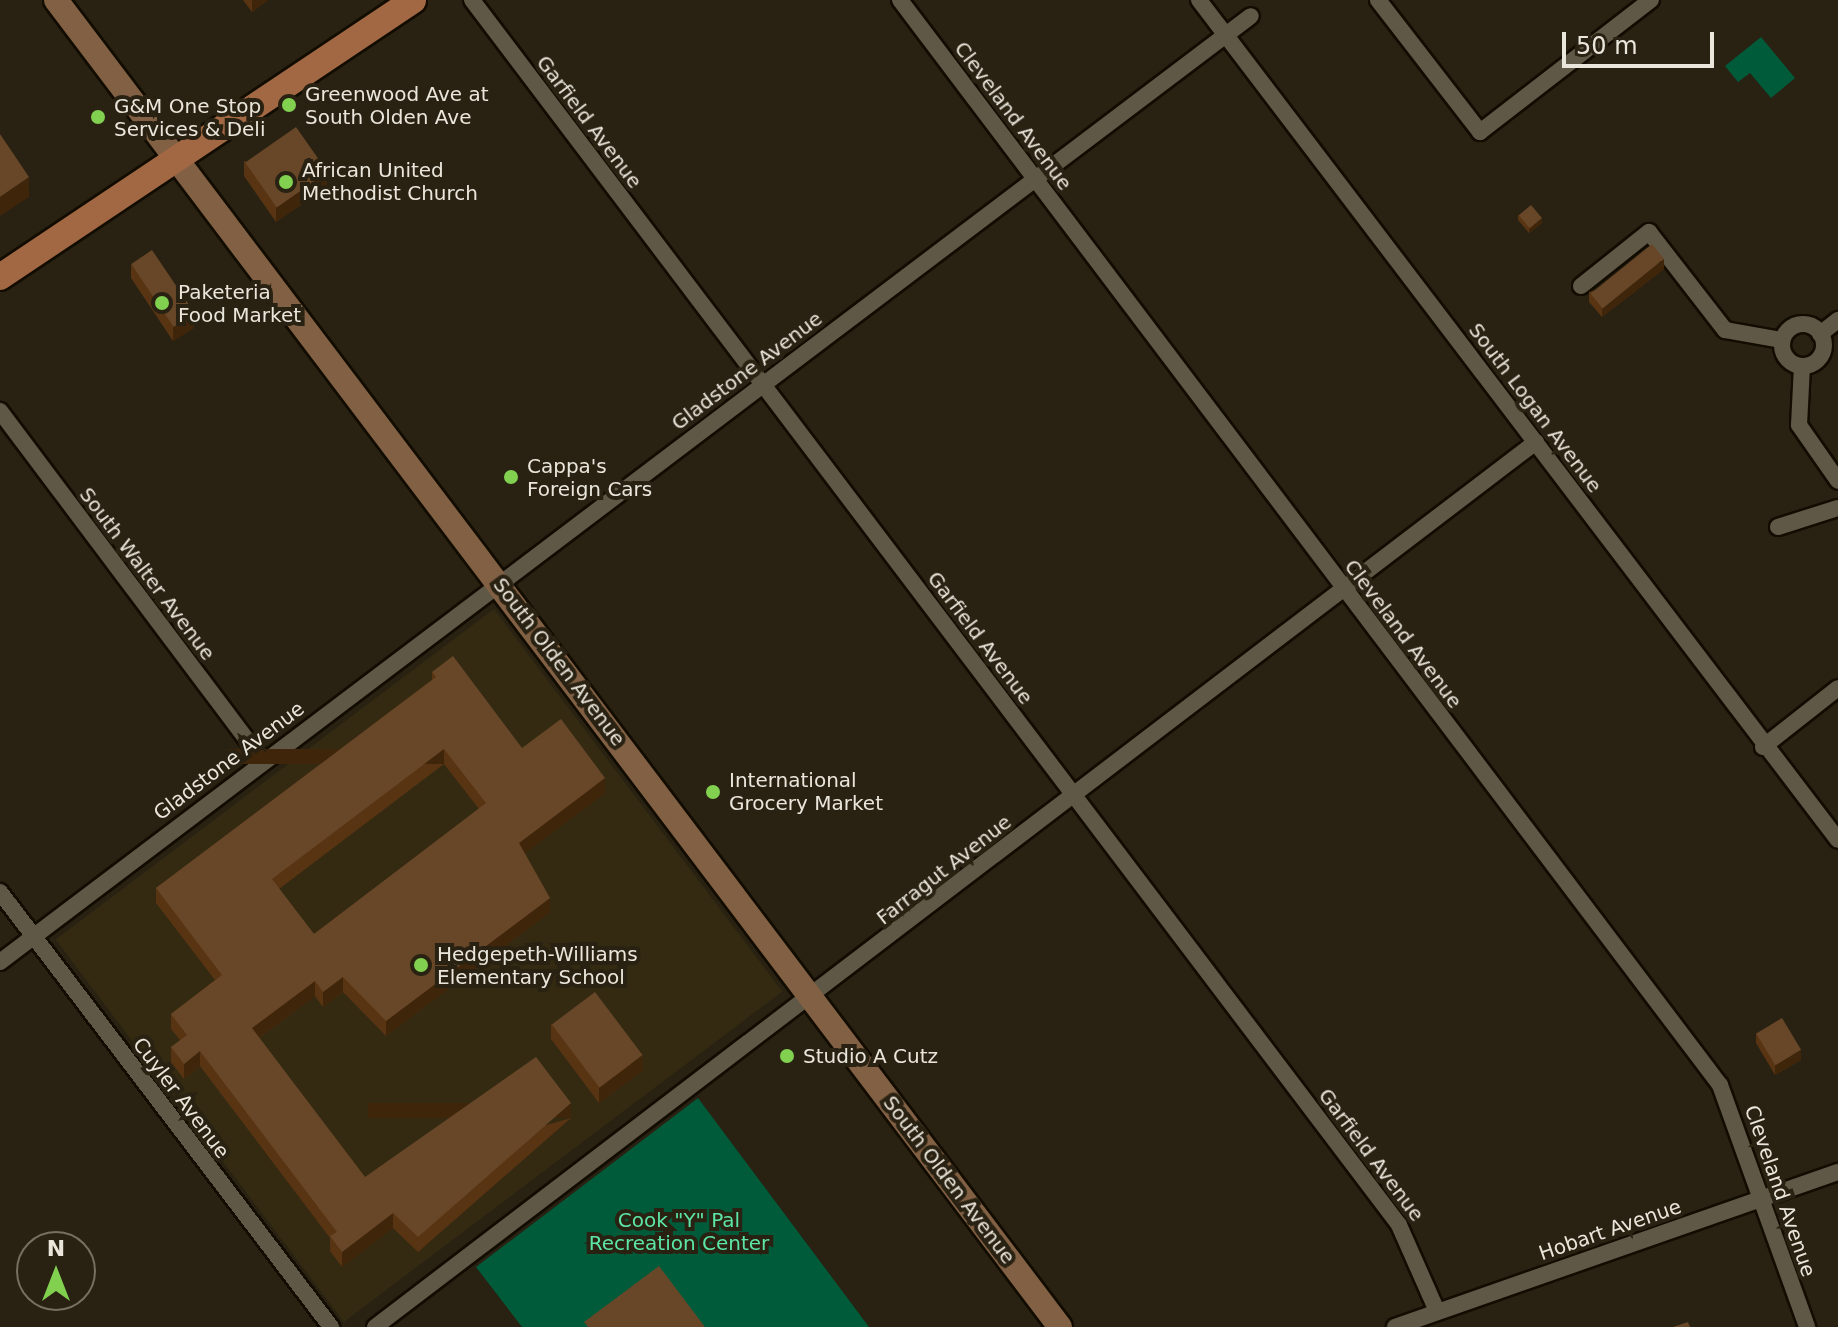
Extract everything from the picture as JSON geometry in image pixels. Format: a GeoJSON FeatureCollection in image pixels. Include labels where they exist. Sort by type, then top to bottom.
{"type":"FeatureCollection","features":[{"type":"Feature","properties":{"kind":"main road","name":"South Olden Avenue"},"geometry":{"type":"LineString","coordinates":[[56,0],[1060,1327]]}},
{"type":"Feature","properties":{"kind":"main road"},"geometry":{"type":"LineString","coordinates":[[0,277],[413,0]]}},
{"type":"Feature","properties":{"kind":"street","name":"Garfield Avenue"},"geometry":{"type":"LineString","coordinates":[[472,0],[1399,1225],[1437,1311]]}},
{"type":"Feature","properties":{"kind":"street","name":"Cleveland Avenue"},"geometry":{"type":"LineString","coordinates":[[900,0],[1720,1085],[1763,1197],[1807,1327]]}},
{"type":"Feature","properties":{"kind":"street","name":"South Logan Avenue"},"geometry":{"type":"LineString","coordinates":[[1199,0],[1536,442],[1763,747],[1838,840]]}},
{"type":"Feature","properties":{"kind":"street"},"geometry":{"type":"LineString","coordinates":[[1378,0],[1480,132],[1651,0]]}},
{"type":"Feature","properties":{"kind":"street","name":"Gladstone Avenue"},"geometry":{"type":"LineString","coordinates":[[0,962],[262,760],[1251,16]]}},
{"type":"Feature","properties":{"kind":"street"},"geometry":{"type":"LineString","coordinates":[[1581,286],[1649,232],[1725,330],[1782,340]]}},
{"type":"Feature","properties":{"kind":"street"},"geometry":{"type":"LineString","coordinates":[[1820,334],[1838,320]]}},
{"type":"Feature","properties":{"kind":"street"},"geometry":{"type":"LineString","coordinates":[[1782,340],[1799,324],[1820,334]]}},
{"type":"Feature","properties":{"kind":"street"},"geometry":{"type":"LineString","coordinates":[[1802,366],[1820,356],[1820,334]]}},
{"type":"Feature","properties":{"kind":"street"},"geometry":{"type":"LineString","coordinates":[[1782,340],[1789,360],[1802,366]]}},
{"type":"Feature","properties":{"kind":"street"},"geometry":{"type":"LineString","coordinates":[[1802,366],[1799,425],[1838,481]]}},
{"type":"Feature","properties":{"kind":"street","name":"South Walter Avenue"},"geometry":{"type":"LineString","coordinates":[[0,411],[262,760]]}},
{"type":"Feature","properties":{"kind":"street","name":"Farragut Avenue"},"geometry":{"type":"LineString","coordinates":[[375,1327],[1346,591],[1536,442]]}},
{"type":"Feature","properties":{"kind":"street"},"geometry":{"type":"LineString","coordinates":[[1778,527],[1838,508]]}},
{"type":"Feature","properties":{"kind":"street"},"geometry":{"type":"LineString","coordinates":[[1763,747],[1838,688]]}},
{"type":"Feature","properties":{"kind":"street","name":"Cuyler Avenue"},"geometry":{"type":"LineString","coordinates":[[0,892],[331,1327]]}},
{"type":"Feature","properties":{"kind":"street","name":"Hobart Avenue"},"geometry":{"type":"LineString","coordinates":[[1395,1327],[1838,1172]]}},
{"type":"Feature","properties":{"kind":"shaded area","name":"Hedgepeth-Williams Elementary School"},"geometry":{"type":"Polygon","coordinates":[[[494,609],[782,992],[344,1322],[56,939],[494,609]]]}},
{"type":"Feature","properties":{"kind":"green space"},"geometry":{"type":"Polygon","coordinates":[[[1761,37],[1795,78],[1771,98],[1750,73],[1738,82],[1725,66],[1761,37]]]}},
{"type":"Feature","properties":{"kind":"green space","name":"Cook \"Y\" Pal Recreation Center"},"geometry":{"type":"Polygon","coordinates":[[[698,1098],[869,1327],[522,1327],[476,1267],[698,1098]]]}},
{"type":"Feature","properties":{"kind":"building","name":"African United Methodist Church"},"geometry":{"type":"Polygon","coordinates":[[[296,127],[328,172],[277,208],[245,163],[296,127]]]}},
{"type":"Feature","properties":{"kind":"building"},"geometry":{"type":"Polygon","coordinates":[[[0,134],[29,177],[0,197],[0,134]]]}},
{"type":"Feature","properties":{"kind":"building"},"geometry":{"type":"Polygon","coordinates":[[[1531,205],[1542,218],[1530,228],[1519,215],[1531,205]]]}},
{"type":"Feature","properties":{"kind":"building"},"geometry":{"type":"Polygon","coordinates":[[[1652,244],[1664,259],[1603,308],[1591,294],[1652,244]]]}},
{"type":"Feature","properties":{"kind":"building"},"geometry":{"type":"Polygon","coordinates":[[[152,250],[194,313],[174,327],[131,264],[152,250]]]}},
{"type":"Feature","properties":{"kind":"building"},"geometry":{"type":"Polygon","coordinates":[[[453,656],[522,748],[561,719],[605,778],[519,843],[550,898],[386,1021],[343,977],[323,992],[315,981],[252,1028],[365,1177],[536,1057],[571,1103],[418,1237],[393,1213],[342,1252],[330,1236],[337,1232],[200,1051],[184,1064],[171,1047],[187,1035],[171,1014],[222,975],[156,888],[436,677],[432,672],[453,656]],[[444,749],[272,879],[314,934],[486,803],[444,749]]]}},
{"type":"Feature","properties":{"kind":"building"},"geometry":{"type":"Polygon","coordinates":[[[595,992],[643,1055],[599,1088],[552,1024],[595,992]]]}},
{"type":"Feature","properties":{"kind":"building"},"geometry":{"type":"Polygon","coordinates":[[[1782,1018],[1801,1050],[1775,1065],[1756,1033],[1782,1018]]]}},
{"type":"Feature","properties":{"kind":"building"},"geometry":{"type":"Polygon","coordinates":[[[659,1266],[705,1327],[588,1327],[584,1322],[659,1266]]]}},
{"type":"Feature","properties":{"kind":"building"},"geometry":{"type":"Polygon","coordinates":[[[1688,1322],[1690,1327],[1673,1327],[1688,1322]]]}},
{"type":"Feature","properties":{"kind":"place","name":"Greenwood Ave at South Olden Ave"},"geometry":{"type":"Point","coordinates":[289,105]}},
{"type":"Feature","properties":{"kind":"place","name":"G&M One Stop Services & Deli"},"geometry":{"type":"Point","coordinates":[98,117]}},
{"type":"Feature","properties":{"kind":"place","name":"African United Methodist Church"},"geometry":{"type":"Point","coordinates":[286,182]}},
{"type":"Feature","properties":{"kind":"place","name":"Paketeria Food Market"},"geometry":{"type":"Point","coordinates":[162,303]}},
{"type":"Feature","properties":{"kind":"place","name":"Cappa's Foreign Cars"},"geometry":{"type":"Point","coordinates":[511,477]}},
{"type":"Feature","properties":{"kind":"place","name":"International Grocery Market"},"geometry":{"type":"Point","coordinates":[713,792]}},
{"type":"Feature","properties":{"kind":"place","name":"Hedgepeth-Williams Elementary School"},"geometry":{"type":"Point","coordinates":[421,965]}},
{"type":"Feature","properties":{"kind":"place","name":"Studio A Cutz"},"geometry":{"type":"Point","coordinates":[787,1056]}}]}
